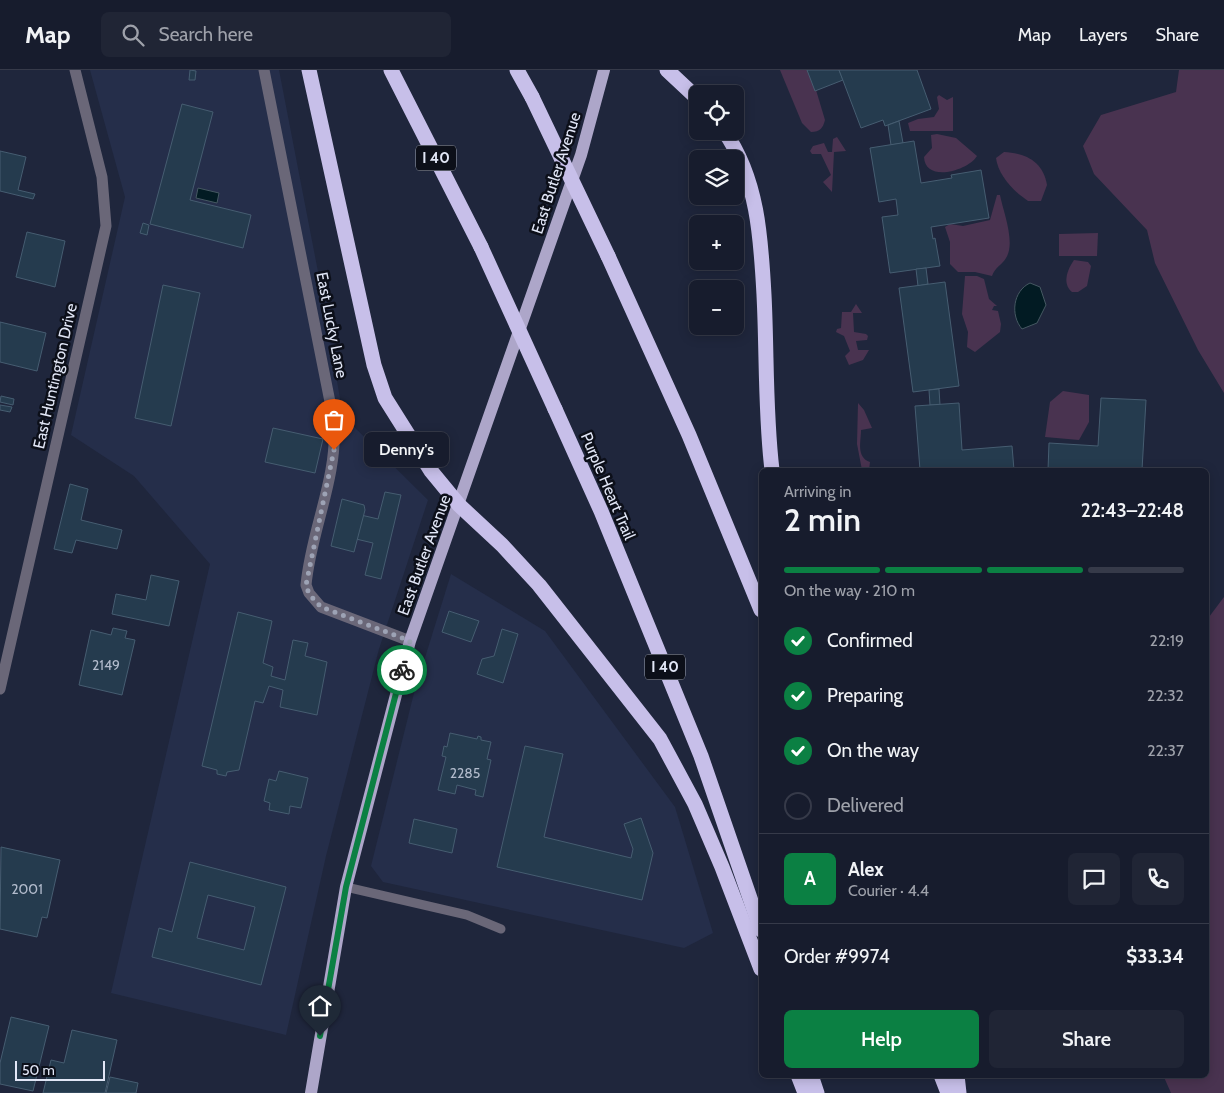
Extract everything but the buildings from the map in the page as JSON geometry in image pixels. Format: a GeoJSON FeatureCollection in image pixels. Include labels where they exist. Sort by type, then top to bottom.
{"type":"FeatureCollection","features":[{"type":"Feature","properties":{"kind":"highway"},"geometry":{"type":"LineString","coordinates":[[309,70],[374,365],[385,398],[431,471],[459,505],[502,545],[538,585],[660,739],[695,804],[722,866],[759,964]]}},
{"type":"Feature","properties":{"kind":"highway","name":"Purple Heart Trail"},"geometry":{"type":"LineString","coordinates":[[391,70],[481,246],[601,511],[701,756],[759,924]]}},
{"type":"Feature","properties":{"kind":"highway"},"geometry":{"type":"LineString","coordinates":[[516,70],[532,97],[608,256],[689,435],[759,605]]}},
{"type":"Feature","properties":{"kind":"highway"},"geometry":{"type":"LineString","coordinates":[[667,70],[689,91]]}},
{"type":"Feature","properties":{"kind":"highway"},"geometry":{"type":"LineString","coordinates":[[729,140],[739,156],[750,187],[761,244],[772,468]]}},
{"type":"Feature","properties":{"kind":"highway"},"geometry":{"type":"LineString","coordinates":[[799,1078],[805,1093]]}},
{"type":"Feature","properties":{"kind":"highway"},"geometry":{"type":"LineString","coordinates":[[812,1078],[817,1093]]}},
{"type":"Feature","properties":{"kind":"highway"},"geometry":{"type":"LineString","coordinates":[[942,1078],[948,1093]]}},
{"type":"Feature","properties":{"kind":"highway"},"geometry":{"type":"LineString","coordinates":[[957,1078],[959,1093]]}},
{"type":"Feature","properties":{"kind":"main road","name":"East Butler Avenue"},"geometry":{"type":"LineString","coordinates":[[311,1093],[346,887],[410,641],[581,155],[604,70]]}},
{"type":"Feature","properties":{"kind":"street","name":"East Huntington Drive"},"geometry":{"type":"LineString","coordinates":[[0,689],[106,226],[102,177],[75,70]]}},
{"type":"Feature","properties":{"kind":"street","name":"East Lucky Lane"},"geometry":{"type":"LineString","coordinates":[[264,70],[327,383],[335,439],[331,468],[306,585],[309,594],[321,607],[410,641]]}},
{"type":"Feature","properties":{"kind":"street"},"geometry":{"type":"LineString","coordinates":[[346,887],[467,915],[501,929]]}},
{"type":"Feature","properties":{"kind":"shaded area"},"geometry":{"type":"Polygon","coordinates":[[[90,70],[279,70],[320,282],[343,416],[428,500],[379,649],[326,856],[286,1035],[111,993],[210,564],[134,476],[71,435],[125,197],[90,70]]]}},
{"type":"Feature","properties":{"kind":"shaded area"},"geometry":{"type":"Polygon","coordinates":[[[780,70],[810,70],[825,120],[819,130],[811,132],[802,123],[780,70]]]}},
{"type":"Feature","properties":{"kind":"shaded area"},"geometry":{"type":"Polygon","coordinates":[[[1179,70],[1224,70],[1224,393],[1198,350],[1155,263],[1147,230],[1094,174],[1083,146],[1101,115],[1176,92],[1179,70]]]}},
{"type":"Feature","properties":{"kind":"shaded area"},"geometry":{"type":"Polygon","coordinates":[[[939,95],[947,100],[953,97],[953,131],[910,131],[908,123],[918,119],[934,117],[939,109],[937,97],[939,95]]]}},
{"type":"Feature","properties":{"kind":"shaded area"},"geometry":{"type":"Polygon","coordinates":[[[937,134],[956,138],[977,156],[957,170],[939,172],[931,170],[926,165],[924,157],[932,148],[931,135],[937,134]]]}},
{"type":"Feature","properties":{"kind":"shaded area"},"geometry":{"type":"Polygon","coordinates":[[[837,137],[846,151],[834,152],[832,192],[823,182],[831,175],[821,154],[812,154],[810,151],[813,146],[824,143],[828,152],[832,152],[833,139],[837,137]]]}},
{"type":"Feature","properties":{"kind":"shaded area"},"geometry":{"type":"Polygon","coordinates":[[[1004,152],[1026,157],[1037,164],[1042,170],[1047,185],[1041,201],[1028,201],[1017,193],[1003,177],[996,158],[1004,152]]]}},
{"type":"Feature","properties":{"kind":"shaded area"},"geometry":{"type":"Polygon","coordinates":[[[198,188],[219,193],[217,203],[196,198],[198,188]]]}},
{"type":"Feature","properties":{"kind":"shaded area"},"geometry":{"type":"Polygon","coordinates":[[[997,195],[1000,195],[1009,236],[1009,252],[1006,258],[992,276],[975,272],[958,272],[950,264],[950,242],[945,227],[950,224],[963,226],[990,220],[997,195]]]}},
{"type":"Feature","properties":{"kind":"shaded area"},"geometry":{"type":"Polygon","coordinates":[[[1098,233],[1097,256],[1059,256],[1059,234],[1098,233]]]}},
{"type":"Feature","properties":{"kind":"shaded area"},"geometry":{"type":"Polygon","coordinates":[[[1074,260],[1088,262],[1091,266],[1087,286],[1078,292],[1072,292],[1066,281],[1069,268],[1074,260]]]}},
{"type":"Feature","properties":{"kind":"shaded area"},"geometry":{"type":"Polygon","coordinates":[[[965,276],[977,276],[984,279],[989,299],[997,306],[994,306],[992,310],[998,311],[1001,324],[1000,332],[975,352],[967,347],[968,332],[962,314],[965,276]]]}},
{"type":"Feature","properties":{"kind":"shaded area"},"geometry":{"type":"Polygon","coordinates":[[[1030,283],[1040,287],[1046,305],[1037,323],[1022,329],[1016,317],[1015,304],[1020,292],[1030,283]]]}},
{"type":"Feature","properties":{"kind":"shaded area"},"geometry":{"type":"Polygon","coordinates":[[[856,304],[862,313],[853,313],[854,332],[868,336],[867,340],[856,341],[858,350],[869,350],[863,360],[849,365],[845,356],[850,351],[844,336],[836,332],[837,329],[841,328],[842,312],[851,312],[856,304]]]}},
{"type":"Feature","properties":{"kind":"shaded area"},"geometry":{"type":"Polygon","coordinates":[[[1063,391],[1089,395],[1089,422],[1079,440],[1045,437],[1050,402],[1063,391]]]}},
{"type":"Feature","properties":{"kind":"shaded area"},"geometry":{"type":"Polygon","coordinates":[[[858,403],[864,410],[872,428],[861,430],[860,444],[863,457],[870,462],[869,468],[862,468],[857,444],[858,403]]]}},
{"type":"Feature","properties":{"kind":"shaded area"},"geometry":{"type":"Polygon","coordinates":[[[451,574],[545,631],[675,807],[713,933],[684,948],[383,882],[371,866],[414,693],[451,574]]]}},
{"type":"Feature","properties":{"kind":"shaded area"},"geometry":{"type":"Polygon","coordinates":[[[1224,597],[1224,1093],[1171,1093],[1164,1078],[1209,1078],[1209,617],[1224,597]]]}},
{"type":"Feature","properties":{"kind":"way so far"},"geometry":{"type":"LineString","coordinates":[[334,450],[306,576],[306,585],[309,594],[321,607],[410,641],[402,670]]}},
{"type":"Feature","properties":{"kind":"place","name":"Denny's"},"geometry":{"type":"Point","coordinates":[334,450]}},
{"type":"Feature","properties":{"kind":"route"},"geometry":{"type":"LineString","coordinates":[[320,1036],[346,887],[402,670]]}}]}
